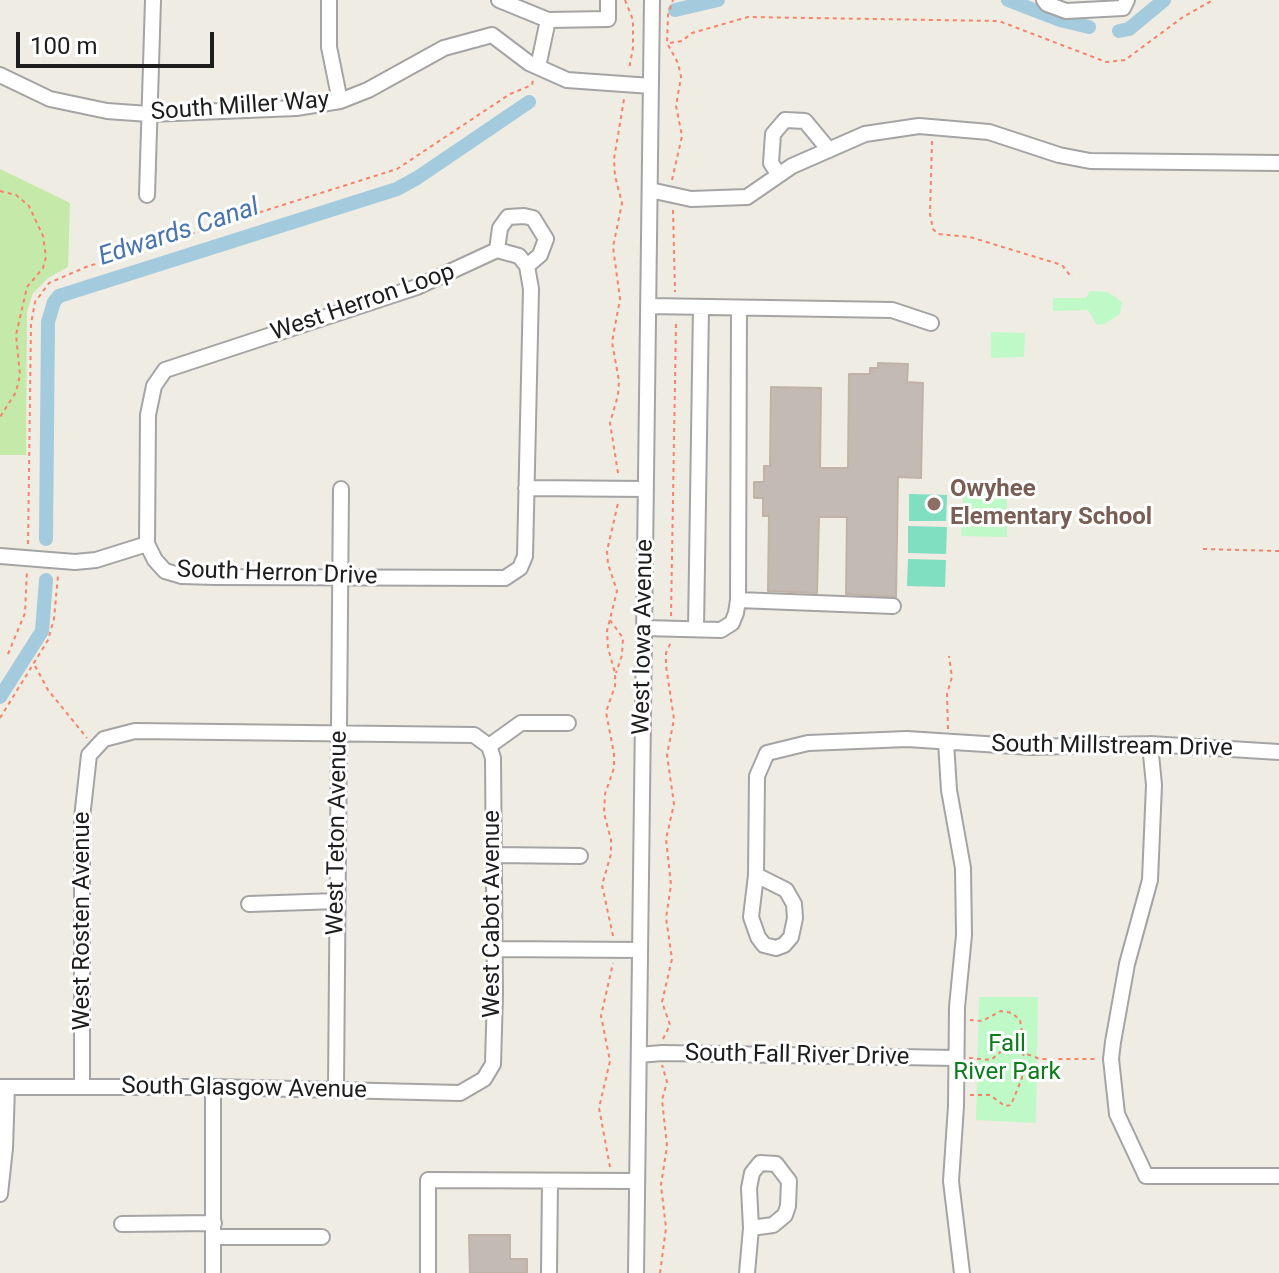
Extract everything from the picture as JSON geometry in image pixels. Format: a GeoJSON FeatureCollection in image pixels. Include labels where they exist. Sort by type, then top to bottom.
{"type":"FeatureCollection","features":[{"type":"Feature","properties":{"kind":"street"},"geometry":{"type":"LineString","coordinates":[[147,195],[153,0]]}},
{"type":"Feature","properties":{"kind":"street"},"geometry":{"type":"LineString","coordinates":[[329,0],[329,47],[340,101]]}},
{"type":"Feature","properties":{"kind":"street"},"geometry":{"type":"LineString","coordinates":[[499,0],[532,7],[548,20],[608,19],[608,0]]}},
{"type":"Feature","properties":{"kind":"street","name":"West Iowa Avenue"},"geometry":{"type":"LineString","coordinates":[[636,1273],[652,0]]}},
{"type":"Feature","properties":{"kind":"street"},"geometry":{"type":"LineString","coordinates":[[1044,0],[1066,11],[1123,8],[1127,0]]}},
{"type":"Feature","properties":{"kind":"street"},"geometry":{"type":"LineString","coordinates":[[538,67],[548,20]]}},
{"type":"Feature","properties":{"kind":"street","name":"South Miller Way"},"geometry":{"type":"LineString","coordinates":[[0,75],[50,99],[107,111],[149,114],[296,108],[340,101],[368,90],[444,48],[492,35],[538,67],[567,80],[651,86]]}},
{"type":"Feature","properties":{"kind":"street"},"geometry":{"type":"LineString","coordinates":[[779,175],[771,163],[773,134],[785,120],[805,121],[829,150]]}},
{"type":"Feature","properties":{"kind":"street"},"geometry":{"type":"LineString","coordinates":[[650,190],[691,199],[747,197],[779,175],[865,134],[919,126],[989,132],[1059,155],[1090,161],[1279,163]]}},
{"type":"Feature","properties":{"kind":"street"},"geometry":{"type":"LineString","coordinates":[[527,266],[540,255],[546,239],[533,218],[508,217],[500,228],[497,250],[519,256],[527,266],[531,289],[526,488],[646,489]]}},
{"type":"Feature","properties":{"kind":"street","name":"West Herron Loop"},"geometry":{"type":"LineString","coordinates":[[147,544],[150,400],[154,386],[165,370],[417,287],[497,250]]}},
{"type":"Feature","properties":{"kind":"street"},"geometry":{"type":"LineString","coordinates":[[648,306],[892,310],[931,323]]}},
{"type":"Feature","properties":{"kind":"street"},"geometry":{"type":"LineString","coordinates":[[696,629],[701,307]]}},
{"type":"Feature","properties":{"kind":"street"},"geometry":{"type":"LineString","coordinates":[[644,628],[721,630],[732,623],[738,600],[739,308]]}},
{"type":"Feature","properties":{"kind":"street","name":"South Herron Drive"},"geometry":{"type":"LineString","coordinates":[[0,556],[60,562],[96,560],[147,544],[165,571],[182,576],[505,578],[520,568],[525,556],[526,488]]}},
{"type":"Feature","properties":{"kind":"street","name":"West Teton Avenue"},"geometry":{"type":"LineString","coordinates":[[336,1089],[341,489]]}},
{"type":"Feature","properties":{"kind":"street"},"geometry":{"type":"LineString","coordinates":[[738,600],[893,606]]}},
{"type":"Feature","properties":{"kind":"street"},"geometry":{"type":"LineString","coordinates":[[92,751],[104,739],[135,731],[474,735],[489,746],[521,723],[568,723]]}},
{"type":"Feature","properties":{"kind":"street","name":"South Millstream Drive"},"geometry":{"type":"LineString","coordinates":[[756,875],[757,776],[767,753],[808,743],[907,739],[1031,747],[1150,744],[1279,752]]}},
{"type":"Feature","properties":{"kind":"street"},"geometry":{"type":"LineString","coordinates":[[946,742],[949,790],[963,868],[964,935],[957,1020],[951,1181],[962,1273]]}},
{"type":"Feature","properties":{"kind":"street"},"geometry":{"type":"LineString","coordinates":[[1150,744],[1154,785],[1150,880],[1127,964],[1111,1059],[1117,1114],[1146,1176],[1279,1176]]}},
{"type":"Feature","properties":{"kind":"street","name":"West Cabot Avenue"},"geometry":{"type":"LineString","coordinates":[[484,1079],[493,1064],[493,758],[489,746]]}},
{"type":"Feature","properties":{"kind":"street","name":"West Rosten Avenue"},"geometry":{"type":"LineString","coordinates":[[82,1087],[82,818],[92,751]]}},
{"type":"Feature","properties":{"kind":"street"},"geometry":{"type":"LineString","coordinates":[[493,855],[580,856]]}},
{"type":"Feature","properties":{"kind":"street"},"geometry":{"type":"LineString","coordinates":[[756,875],[786,890],[794,904],[791,937],[776,948],[764,945],[753,926],[751,902],[756,875]]}},
{"type":"Feature","properties":{"kind":"street"},"geometry":{"type":"LineString","coordinates":[[249,904],[337,901]]}},
{"type":"Feature","properties":{"kind":"street"},"geometry":{"type":"LineString","coordinates":[[494,949],[640,950]]}},
{"type":"Feature","properties":{"kind":"street","name":"South Fall River Drive"},"geometry":{"type":"LineString","coordinates":[[639,1055],[956,1058]]}},
{"type":"Feature","properties":{"kind":"street","name":"South Glasgow Avenue"},"geometry":{"type":"LineString","coordinates":[[4,1087],[213,1087],[460,1093],[484,1079]]}},
{"type":"Feature","properties":{"kind":"street"},"geometry":{"type":"LineString","coordinates":[[0,1194],[5,1148],[4,1087]]}},
{"type":"Feature","properties":{"kind":"street"},"geometry":{"type":"LineString","coordinates":[[213,1087],[213,1273]]}},
{"type":"Feature","properties":{"kind":"street"},"geometry":{"type":"LineString","coordinates":[[747,1273],[752,1173],[760,1163],[776,1164],[789,1181],[785,1215],[773,1225],[751,1228]]}},
{"type":"Feature","properties":{"kind":"street"},"geometry":{"type":"LineString","coordinates":[[428,1273],[428,1180],[637,1181]]}},
{"type":"Feature","properties":{"kind":"street"},"geometry":{"type":"LineString","coordinates":[[549,1273],[550,1181]]}},
{"type":"Feature","properties":{"kind":"street"},"geometry":{"type":"LineString","coordinates":[[122,1224],[322,1237]]}},
{"type":"Feature","properties":{"kind":"path"},"geometry":{"type":"LineString","coordinates":[[610,1168],[599,1108],[610,1061],[601,1016],[610,983],[613,951],[602,885],[611,854],[604,813],[605,794],[614,768],[606,712],[615,686],[615,674],[607,631],[617,591],[607,551],[618,508],[618,473],[610,423],[619,381],[612,342],[620,299],[613,247],[622,203],[614,159],[633,48],[633,20],[625,0]]}},
{"type":"Feature","properties":{"kind":"path"},"geometry":{"type":"LineString","coordinates":[[660,1273],[666,1228],[661,1185],[667,1146],[662,1100],[667,1082],[662,1070],[662,1041],[670,1025],[662,1002],[672,959],[666,918],[671,885],[666,839],[674,804],[667,755],[674,719],[666,666],[671,628],[675,307],[671,178],[682,136],[676,106],[681,77],[678,63],[667,43],[668,15],[673,0]]}},
{"type":"Feature","properties":{"kind":"path"},"geometry":{"type":"LineString","coordinates":[[667,43],[682,41],[692,33],[748,17],[999,21],[1106,62],[1125,60],[1183,17],[1213,0]]}},
{"type":"Feature","properties":{"kind":"path"},"geometry":{"type":"LineString","coordinates":[[8,654],[25,613],[31,324],[35,302],[49,283],[86,267],[397,169],[510,94],[532,85],[538,67]]}},
{"type":"Feature","properties":{"kind":"path"},"geometry":{"type":"LineString","coordinates":[[933,127],[930,214],[933,229],[938,234],[970,237],[1062,265],[1072,278]]}},
{"type":"Feature","properties":{"kind":"path"},"geometry":{"type":"LineString","coordinates":[[0,191],[16,195],[29,206],[46,247],[43,268],[27,287],[18,322],[16,335],[20,375],[16,392],[0,417]]}},
{"type":"Feature","properties":{"kind":"path"},"geometry":{"type":"LineString","coordinates":[[1203,549],[1279,551]]}},
{"type":"Feature","properties":{"kind":"path"},"geometry":{"type":"LineString","coordinates":[[0,718],[48,640],[54,619],[60,562]]}},
{"type":"Feature","properties":{"kind":"path"},"geometry":{"type":"LineString","coordinates":[[610,620],[623,638],[622,655],[615,674]]}},
{"type":"Feature","properties":{"kind":"path"},"geometry":{"type":"LineString","coordinates":[[946,742],[950,712],[947,694],[952,677],[949,656]]}},
{"type":"Feature","properties":{"kind":"path"},"geometry":{"type":"LineString","coordinates":[[34,665],[92,751]]}},
{"type":"Feature","properties":{"kind":"path"},"geometry":{"type":"LineString","coordinates":[[956,1095],[990,1095],[1000,1104],[1011,1105],[1022,1078],[1024,1053],[1024,1032],[1020,1020],[1012,1013],[1001,1011],[982,1021],[957,1020]]}},
{"type":"Feature","properties":{"kind":"path"},"geometry":{"type":"LineString","coordinates":[[956,1058],[985,1061],[1005,1048],[1040,1059],[1111,1059]]}},
{"type":"Feature","properties":{"kind":"green space"},"geometry":{"type":"Polygon","coordinates":[[[0,169],[70,203],[68,267],[48,278],[33,293],[27,312],[26,455],[0,455],[0,169]]]}},
{"type":"Feature","properties":{"kind":"green space"},"geometry":{"type":"Polygon","coordinates":[[[1090,291],[1108,292],[1122,302],[1120,314],[1097,325],[1088,310],[1053,311],[1053,298],[1086,298],[1090,291]]]}},
{"type":"Feature","properties":{"kind":"green space"},"geometry":{"type":"Polygon","coordinates":[[[991,332],[1025,333],[1024,357],[991,358],[991,332]]]}},
{"type":"Feature","properties":{"kind":"green space"},"geometry":{"type":"Polygon","coordinates":[[[963,492],[1007,492],[1007,537],[961,536],[963,492]]]}},
{"type":"Feature","properties":{"kind":"green space"},"geometry":{"type":"Polygon","coordinates":[[[909,494],[947,495],[946,521],[909,521],[909,494]]]}},
{"type":"Feature","properties":{"kind":"green space"},"geometry":{"type":"Polygon","coordinates":[[[908,526],[947,527],[946,554],[908,553],[908,526]]]}},
{"type":"Feature","properties":{"kind":"green space"},"geometry":{"type":"Polygon","coordinates":[[[908,559],[946,560],[945,587],[907,586],[908,559]]]}},
{"type":"Feature","properties":{"kind":"green space","name":"Fall River Park"},"geometry":{"type":"Polygon","coordinates":[[[979,997],[1038,997],[1036,1123],[976,1120],[979,997]]]}},
{"type":"Feature","properties":{"kind":"building"},"geometry":{"type":"Polygon","coordinates":[[[878,363],[908,364],[907,382],[923,383],[921,478],[898,477],[896,597],[846,594],[847,517],[819,517],[817,593],[768,591],[769,516],[763,516],[763,498],[754,498],[754,482],[764,482],[764,466],[770,466],[771,387],[821,388],[820,468],[848,468],[849,374],[870,374],[870,368],[878,368],[878,363]]]}},
{"type":"Feature","properties":{"kind":"building"},"geometry":{"type":"Polygon","coordinates":[[[469,1235],[510,1235],[510,1259],[527,1259],[527,1273],[470,1273],[469,1235]]]}},
{"type":"Feature","properties":{"kind":"waterway","name":"Edwards Canal"},"geometry":{"type":"LineString","coordinates":[[675,10],[718,0]]}},
{"type":"Feature","properties":{"kind":"waterway","name":"Edwards Canal"},"geometry":{"type":"LineString","coordinates":[[1008,0],[1060,20],[1089,27]]}},
{"type":"Feature","properties":{"kind":"waterway","name":"Edwards Canal"},"geometry":{"type":"LineString","coordinates":[[1119,31],[1129,29],[1164,0]]}},
{"type":"Feature","properties":{"kind":"waterway","name":"Edwards Canal"},"geometry":{"type":"LineString","coordinates":[[46,539],[48,322],[59,296],[397,189],[529,102]]}},
{"type":"Feature","properties":{"kind":"waterway","name":"Edwards Canal"},"geometry":{"type":"LineString","coordinates":[[0,697],[42,631],[46,580]]}},
{"type":"Feature","properties":{"kind":"place","name":"Owyhee Elementary School"},"geometry":{"type":"Point","coordinates":[934,504]}}]}
